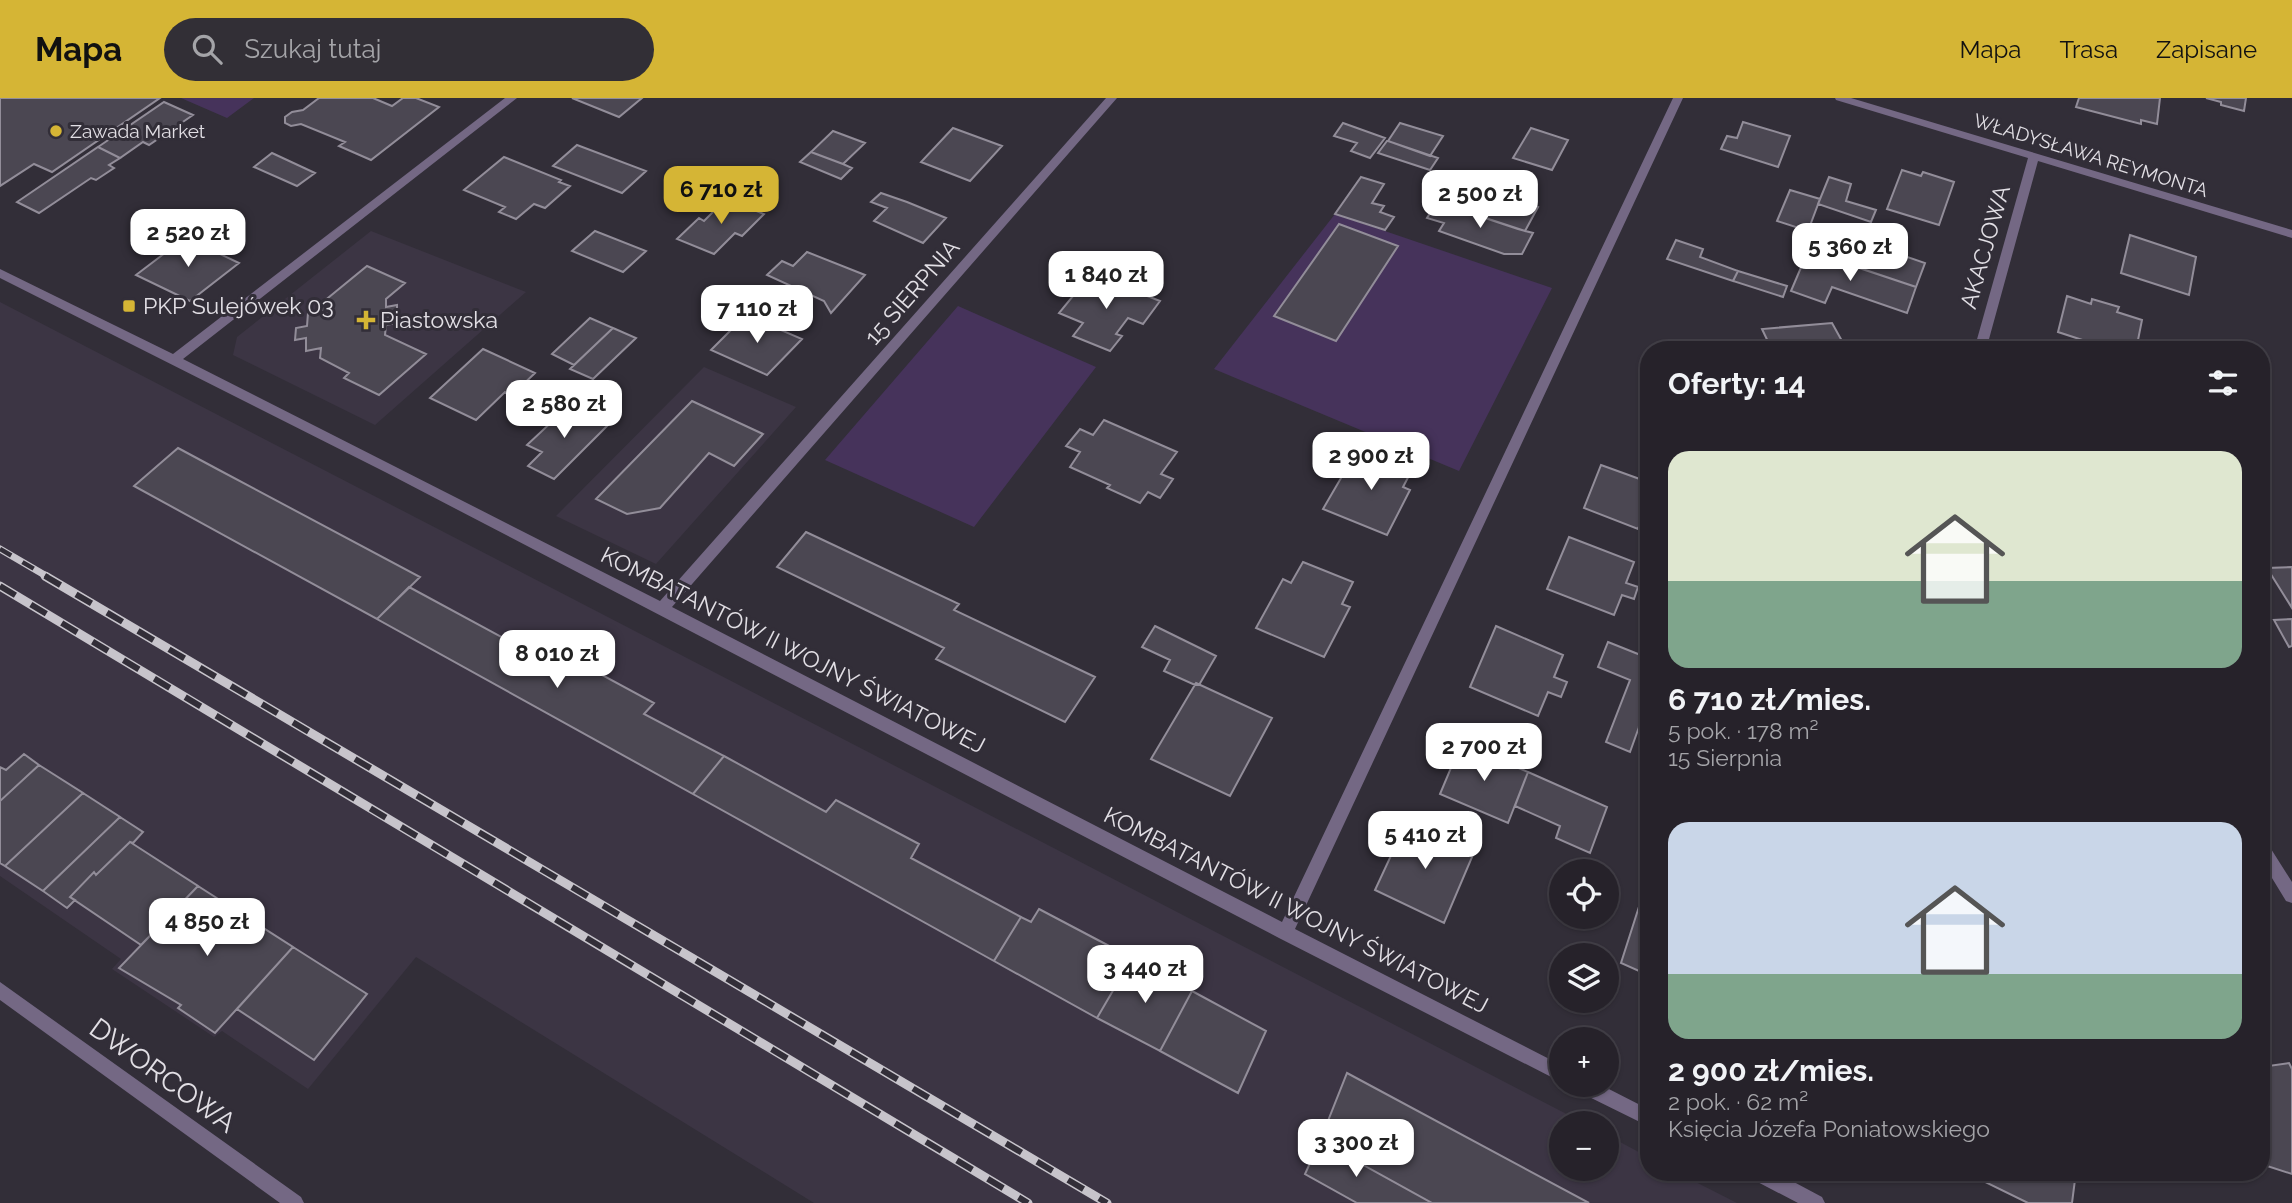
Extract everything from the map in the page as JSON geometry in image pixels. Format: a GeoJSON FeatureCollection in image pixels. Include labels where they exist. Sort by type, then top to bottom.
{"type":"FeatureCollection","features":[{"type":"Feature","properties":{"kind":"street"},"geometry":{"type":"LineString","coordinates":[[175,359],[512,98]]}},
{"type":"Feature","properties":{"kind":"street","name":"15 SIERPNIA"},"geometry":{"type":"LineString","coordinates":[[662,609],[1112,98]]}},
{"type":"Feature","properties":{"kind":"street"},"geometry":{"type":"LineString","coordinates":[[1284,933],[1678,98]]}},
{"type":"Feature","properties":{"kind":"street","name":"WŁADYSŁAWA REYMONTA"},"geometry":{"type":"LineString","coordinates":[[1840,98],[2292,234]]}},
{"type":"Feature","properties":{"kind":"street","name":"AKACJOWA"},"geometry":{"type":"LineString","coordinates":[[1983,341],[2034,157]]}},
{"type":"Feature","properties":{"kind":"street","name":"KOMBATANTÓW II WOJNY ŚWIATOWEJ"},"geometry":{"type":"LineString","coordinates":[[0,273],[175,359],[1549,1068]]}},
{"type":"Feature","properties":{"kind":"street"},"geometry":{"type":"LineString","coordinates":[[2270,858],[2288,881],[2292,896]]}},
{"type":"Feature","properties":{"kind":"street","name":"DWORCOWA"},"geometry":{"type":"LineString","coordinates":[[0,990],[295,1203]]}},
{"type":"Feature","properties":{"kind":"street"},"geometry":{"type":"LineString","coordinates":[[1607,1097],[1640,1114]]}},
{"type":"Feature","properties":{"kind":"street"},"geometry":{"type":"LineString","coordinates":[[1773,1181],[1816,1203]]}},
{"type":"Feature","properties":{"kind":"shaded area"},"geometry":{"type":"Polygon","coordinates":[[[181,98],[254,98],[227,118],[181,98]]]}},
{"type":"Feature","properties":{"kind":"shaded area"},"geometry":{"type":"Polygon","coordinates":[[[1335,214],[1552,288],[1459,471],[1214,369],[1335,214]]]}},
{"type":"Feature","properties":{"kind":"shaded area"},"geometry":{"type":"Polygon","coordinates":[[[371,231],[526,292],[375,425],[233,355],[237,337],[371,231]]]}},
{"type":"Feature","properties":{"kind":"shaded area"},"geometry":{"type":"Polygon","coordinates":[[[0,302],[1561,1111],[1549,1111],[1549,1181],[1619,1181],[1619,1141],[1640,1153],[1640,1181],[1694,1181],[1737,1203],[814,1203],[416,957],[308,1089],[222,1031],[214,1037],[112,969],[121,959],[0,876],[0,302]]]}},
{"type":"Feature","properties":{"kind":"shaded area"},"geometry":{"type":"Polygon","coordinates":[[[958,306],[1096,367],[974,527],[825,460],[958,306]]]}},
{"type":"Feature","properties":{"kind":"shaded area"},"geometry":{"type":"Polygon","coordinates":[[[704,367],[796,407],[656,564],[556,516],[704,367]]]}},
{"type":"Feature","properties":{"kind":"building","name":"Zawada Market"},"geometry":{"type":"Polygon","coordinates":[[[0,98],[160,98],[52,172],[34,164],[0,186],[0,98]]]}},
{"type":"Feature","properties":{"kind":"building"},"geometry":{"type":"Polygon","coordinates":[[[319,98],[373,98],[392,106],[403,98],[416,98],[439,107],[371,160],[339,146],[345,142],[301,124],[291,126],[285,123],[285,117],[292,112],[303,110],[319,98]]]}},
{"type":"Feature","properties":{"kind":"building"},"geometry":{"type":"Polygon","coordinates":[[[572,98],[642,98],[619,117],[572,98]]]}},
{"type":"Feature","properties":{"kind":"building"},"geometry":{"type":"Polygon","coordinates":[[[2079,98],[2160,98],[2157,124],[2141,120],[2141,124],[2076,107],[2079,98]]]}},
{"type":"Feature","properties":{"kind":"building"},"geometry":{"type":"Polygon","coordinates":[[[2206,98],[2246,98],[2244,111],[2221,105],[2221,102],[2206,98]]]}},
{"type":"Feature","properties":{"kind":"building"},"geometry":{"type":"Polygon","coordinates":[[[164,102],[193,115],[149,145],[143,142],[120,158],[98,147],[164,102]]]}},
{"type":"Feature","properties":{"kind":"building"},"geometry":{"type":"Polygon","coordinates":[[[1743,122],[1790,136],[1778,167],[1721,149],[1727,136],[1737,138],[1743,122]]]}},
{"type":"Feature","properties":{"kind":"building"},"geometry":{"type":"Polygon","coordinates":[[[1343,123],[1385,138],[1370,158],[1351,151],[1357,143],[1334,136],[1343,123]]]}},
{"type":"Feature","properties":{"kind":"building"},"geometry":{"type":"Polygon","coordinates":[[[1400,123],[1443,136],[1430,156],[1388,141],[1400,123]]]}},
{"type":"Feature","properties":{"kind":"building"},"geometry":{"type":"Polygon","coordinates":[[[953,128],[1002,146],[970,181],[921,162],[953,128]]]}},
{"type":"Feature","properties":{"kind":"building"},"geometry":{"type":"Polygon","coordinates":[[[1531,128],[1568,140],[1552,170],[1513,158],[1531,128]]]}},
{"type":"Feature","properties":{"kind":"building"},"geometry":{"type":"Polygon","coordinates":[[[833,131],[865,143],[843,164],[811,152],[833,131]]]}},
{"type":"Feature","properties":{"kind":"building"},"geometry":{"type":"Polygon","coordinates":[[[1387,141],[1438,158],[1430,170],[1378,153],[1387,141]]]}},
{"type":"Feature","properties":{"kind":"building"},"geometry":{"type":"Polygon","coordinates":[[[577,145],[646,171],[622,193],[553,166],[577,145]]]}},
{"type":"Feature","properties":{"kind":"building"},"geometry":{"type":"Polygon","coordinates":[[[98,147],[120,158],[109,165],[114,168],[96,180],[91,178],[39,213],[17,202],[98,147]]]}},
{"type":"Feature","properties":{"kind":"building"},"geometry":{"type":"Polygon","coordinates":[[[811,152],[852,168],[841,179],[800,162],[811,152]]]}},
{"type":"Feature","properties":{"kind":"building"},"geometry":{"type":"Polygon","coordinates":[[[272,153],[315,173],[297,186],[254,167],[272,153]]]}},
{"type":"Feature","properties":{"kind":"building"},"geometry":{"type":"Polygon","coordinates":[[[504,157],[570,186],[545,208],[534,204],[516,219],[499,212],[505,207],[464,190],[504,157]]]}},
{"type":"Feature","properties":{"kind":"building"},"geometry":{"type":"Polygon","coordinates":[[[1902,170],[1921,176],[1923,172],[1954,182],[1939,225],[1887,209],[1902,170]]]}},
{"type":"Feature","properties":{"kind":"building"},"geometry":{"type":"Polygon","coordinates":[[[1361,177],[1384,184],[1372,203],[1384,206],[1380,212],[1394,217],[1385,230],[1335,214],[1361,177]]]}},
{"type":"Feature","properties":{"kind":"building"},"geometry":{"type":"Polygon","coordinates":[[[1829,177],[1851,184],[1846,201],[1876,210],[1871,222],[1818,204],[1829,177]]]}},
{"type":"Feature","properties":{"kind":"building"},"geometry":{"type":"Polygon","coordinates":[[[1469,184],[1538,207],[1525,231],[1437,202],[1447,185],[1465,191],[1469,184]]]}},
{"type":"Feature","properties":{"kind":"building"},"geometry":{"type":"Polygon","coordinates":[[[1790,190],[1820,199],[1808,231],[1777,221],[1790,190]]]}},
{"type":"Feature","properties":{"kind":"building"},"geometry":{"type":"Polygon","coordinates":[[[881,193],[946,218],[923,243],[874,221],[887,208],[871,202],[881,193]]]}},
{"type":"Feature","properties":{"kind":"building"},"geometry":{"type":"Polygon","coordinates":[[[726,199],[764,214],[742,236],[735,233],[714,254],[677,239],[699,218],[704,221],[726,199]]]}},
{"type":"Feature","properties":{"kind":"building"},"geometry":{"type":"Polygon","coordinates":[[[1437,202],[1533,233],[1522,254],[1504,254],[1439,231],[1444,223],[1427,218],[1437,202]]]}},
{"type":"Feature","properties":{"kind":"building"},"geometry":{"type":"Polygon","coordinates":[[[1339,224],[1398,246],[1336,341],[1274,316],[1339,224]]]}},
{"type":"Feature","properties":{"kind":"building"},"geometry":{"type":"Polygon","coordinates":[[[595,231],[646,251],[623,272],[572,251],[595,231]]]}},
{"type":"Feature","properties":{"kind":"building"},"geometry":{"type":"Polygon","coordinates":[[[1843,235],[1925,263],[1916,287],[1833,259],[1843,235]]]}},
{"type":"Feature","properties":{"kind":"building"},"geometry":{"type":"Polygon","coordinates":[[[2130,235],[2196,257],[2189,295],[2121,273],[2130,235]]]}},
{"type":"Feature","properties":{"kind":"building"},"geometry":{"type":"Polygon","coordinates":[[[186,237],[204,246],[208,243],[224,252],[220,254],[239,263],[190,301],[136,275],[186,237]]]}},
{"type":"Feature","properties":{"kind":"building"},"geometry":{"type":"Polygon","coordinates":[[[1676,240],[1703,249],[1700,257],[1738,271],[1733,281],[1667,259],[1676,240]]]}},
{"type":"Feature","properties":{"kind":"building"},"geometry":{"type":"Polygon","coordinates":[[[1808,251],[1916,287],[1907,313],[1832,287],[1825,303],[1791,291],[1808,251]]]}},
{"type":"Feature","properties":{"kind":"building"},"geometry":{"type":"Polygon","coordinates":[[[807,252],[865,275],[831,313],[824,301],[767,275],[782,261],[793,266],[807,252]]]}},
{"type":"Feature","properties":{"kind":"building"},"geometry":{"type":"Polygon","coordinates":[[[367,266],[405,283],[386,299],[386,307],[397,305],[397,323],[386,325],[385,335],[426,354],[379,395],[344,378],[349,373],[320,358],[321,348],[306,351],[306,338],[295,340],[296,328],[307,326],[308,313],[322,311],[323,302],[367,266]]]}},
{"type":"Feature","properties":{"kind":"building"},"geometry":{"type":"Polygon","coordinates":[[[1738,271],[1787,286],[1783,297],[1733,281],[1738,271]]]}},
{"type":"Feature","properties":{"kind":"building"},"geometry":{"type":"Polygon","coordinates":[[[1091,274],[1160,301],[1143,324],[1128,318],[1116,334],[1122,336],[1110,351],[1073,336],[1083,323],[1059,313],[1091,274]]]}},
{"type":"Feature","properties":{"kind":"building"},"geometry":{"type":"Polygon","coordinates":[[[2067,296],[2091,304],[2092,299],[2119,307],[2117,312],[2142,320],[2138,341],[2086,341],[2058,332],[2067,296]]]}},
{"type":"Feature","properties":{"kind":"building"},"geometry":{"type":"Polygon","coordinates":[[[746,315],[802,339],[767,375],[711,350],[746,315]]]}},
{"type":"Feature","properties":{"kind":"building"},"geometry":{"type":"Polygon","coordinates":[[[590,318],[613,328],[574,365],[552,354],[590,318]]]}},
{"type":"Feature","properties":{"kind":"building"},"geometry":{"type":"Polygon","coordinates":[[[1832,323],[1842,341],[1768,341],[1762,329],[1832,323]]]}},
{"type":"Feature","properties":{"kind":"building"},"geometry":{"type":"Polygon","coordinates":[[[613,328],[636,338],[593,379],[570,369],[613,328]]]}},
{"type":"Feature","properties":{"kind":"building"},"geometry":{"type":"Polygon","coordinates":[[[483,349],[535,373],[511,396],[505,392],[476,420],[430,398],[483,349]]]}},
{"type":"Feature","properties":{"kind":"building"},"geometry":{"type":"Polygon","coordinates":[[[692,401],[763,434],[734,466],[709,453],[660,508],[627,514],[596,499],[692,401]]]}},
{"type":"Feature","properties":{"kind":"building"},"geometry":{"type":"Polygon","coordinates":[[[562,403],[609,424],[554,479],[528,466],[542,452],[527,445],[556,418],[550,414],[562,403]]]}},
{"type":"Feature","properties":{"kind":"building"},"geometry":{"type":"Polygon","coordinates":[[[1104,420],[1177,452],[1161,474],[1173,479],[1160,498],[1148,492],[1140,503],[1107,488],[1110,485],[1070,467],[1080,452],[1066,446],[1080,429],[1093,435],[1104,420]]]}},
{"type":"Feature","properties":{"kind":"building"},"geometry":{"type":"Polygon","coordinates":[[[178,448],[420,577],[377,619],[134,486],[178,448]]]}},
{"type":"Feature","properties":{"kind":"building"},"geometry":{"type":"Polygon","coordinates":[[[1365,450],[1413,468],[1403,487],[1410,490],[1387,535],[1323,509],[1348,466],[1355,469],[1365,450]]]}},
{"type":"Feature","properties":{"kind":"building"},"geometry":{"type":"Polygon","coordinates":[[[1601,465],[1640,479],[1638,529],[1584,508],[1601,465]]]}},
{"type":"Feature","properties":{"kind":"building"},"geometry":{"type":"Polygon","coordinates":[[[806,532],[959,604],[954,610],[1095,677],[1065,722],[936,659],[944,648],[777,567],[806,532]]]}},
{"type":"Feature","properties":{"kind":"building"},"geometry":{"type":"Polygon","coordinates":[[[1569,537],[1634,562],[1626,583],[1638,587],[1634,599],[1622,595],[1614,615],[1547,589],[1569,537]]]}},
{"type":"Feature","properties":{"kind":"building"},"geometry":{"type":"Polygon","coordinates":[[[1303,562],[1353,582],[1342,604],[1350,607],[1324,657],[1256,628],[1283,579],[1291,583],[1303,562]]]}},
{"type":"Feature","properties":{"kind":"building"},"geometry":{"type":"Polygon","coordinates":[[[2292,567],[2292,608],[2270,573],[2270,568],[2292,567]]]}},
{"type":"Feature","properties":{"kind":"building"},"geometry":{"type":"Polygon","coordinates":[[[409,587],[570,674],[580,663],[654,703],[644,714],[724,756],[693,794],[377,619],[409,587]]]}},
{"type":"Feature","properties":{"kind":"building"},"geometry":{"type":"Polygon","coordinates":[[[2292,619],[2292,646],[2289,647],[2274,620],[2292,619]]]}},
{"type":"Feature","properties":{"kind":"building"},"geometry":{"type":"Polygon","coordinates":[[[1155,626],[1216,656],[1199,685],[1164,671],[1170,660],[1142,647],[1155,626]]]}},
{"type":"Feature","properties":{"kind":"building"},"geometry":{"type":"Polygon","coordinates":[[[1496,626],[1563,655],[1554,677],[1567,682],[1561,697],[1548,692],[1538,716],[1470,687],[1496,626]]]}},
{"type":"Feature","properties":{"kind":"building"},"geometry":{"type":"Polygon","coordinates":[[[1608,642],[1640,655],[1640,724],[1630,752],[1606,742],[1630,680],[1598,667],[1608,642]]]}},
{"type":"Feature","properties":{"kind":"building"},"geometry":{"type":"Polygon","coordinates":[[[1196,683],[1272,718],[1230,796],[1151,759],[1196,683]]]}},
{"type":"Feature","properties":{"kind":"building"},"geometry":{"type":"Polygon","coordinates":[[[1461,744],[1528,772],[1508,823],[1440,794],[1461,744]]]}},
{"type":"Feature","properties":{"kind":"building"},"geometry":{"type":"Polygon","coordinates":[[[24,754],[39,765],[0,801],[0,767],[6,770],[24,754]]]}},
{"type":"Feature","properties":{"kind":"building"},"geometry":{"type":"Polygon","coordinates":[[[724,756],[826,812],[836,800],[919,844],[911,858],[1021,917],[994,961],[693,794],[724,756]]]}},
{"type":"Feature","properties":{"kind":"building"},"geometry":{"type":"Polygon","coordinates":[[[39,765],[83,793],[5,866],[0,863],[0,801],[39,765]]]}},
{"type":"Feature","properties":{"kind":"building"},"geometry":{"type":"Polygon","coordinates":[[[1528,772],[1607,807],[1590,853],[1556,838],[1560,826],[1515,806],[1528,772]]]}},
{"type":"Feature","properties":{"kind":"building"},"geometry":{"type":"Polygon","coordinates":[[[83,793],[120,817],[43,891],[5,866],[83,793]]]}},
{"type":"Feature","properties":{"kind":"building"},"geometry":{"type":"Polygon","coordinates":[[[120,817],[143,832],[96,875],[94,872],[70,897],[75,900],[67,908],[43,891],[120,817]]]}},
{"type":"Feature","properties":{"kind":"building"},"geometry":{"type":"Polygon","coordinates":[[[1408,819],[1475,850],[1444,923],[1375,890],[1408,819]]]}},
{"type":"Feature","properties":{"kind":"building"},"geometry":{"type":"Polygon","coordinates":[[[130,842],[198,886],[141,945],[70,897],[94,872],[96,875],[130,842]]]}},
{"type":"Feature","properties":{"kind":"building"},"geometry":{"type":"Polygon","coordinates":[[[198,886],[293,947],[215,1033],[178,1008],[181,1005],[119,968],[198,886]]]}},
{"type":"Feature","properties":{"kind":"building"},"geometry":{"type":"Polygon","coordinates":[[[1640,904],[1640,971],[1621,963],[1640,904]]]}},
{"type":"Feature","properties":{"kind":"building"},"geometry":{"type":"Polygon","coordinates":[[[1039,909],[1132,958],[1097,1018],[994,961],[1021,917],[1031,922],[1039,909]]]}},
{"type":"Feature","properties":{"kind":"building"},"geometry":{"type":"Polygon","coordinates":[[[293,947],[367,994],[314,1060],[237,1009],[293,947]]]}},
{"type":"Feature","properties":{"kind":"building"},"geometry":{"type":"Polygon","coordinates":[[[1132,958],[1192,991],[1160,1051],[1097,1018],[1132,958]]]}},
{"type":"Feature","properties":{"kind":"building"},"geometry":{"type":"Polygon","coordinates":[[[1192,991],[1266,1031],[1238,1093],[1160,1051],[1192,991]]]}},
{"type":"Feature","properties":{"kind":"building"},"geometry":{"type":"Polygon","coordinates":[[[2289,1063],[2292,1069],[2292,1174],[2270,1167],[2270,1066],[2289,1063]]]}},
{"type":"Feature","properties":{"kind":"building"},"geometry":{"type":"Polygon","coordinates":[[[1347,1073],[1589,1203],[1432,1203],[1320,1141],[1347,1073]]]}},
{"type":"Feature","properties":{"kind":"building"},"geometry":{"type":"Polygon","coordinates":[[[1320,1141],[1432,1203],[1357,1203],[1305,1174],[1320,1141]]]}},
{"type":"Feature","properties":{"kind":"building"},"geometry":{"type":"Polygon","coordinates":[[[1983,1181],[2075,1181],[2072,1203],[2028,1203],[1983,1181]]]}},
{"type":"Feature","properties":{"kind":"railway"},"geometry":{"type":"LineString","coordinates":[[0,549],[48,577]]}},
{"type":"Feature","properties":{"kind":"railway"},"geometry":{"type":"LineString","coordinates":[[45,576],[1107,1203]]}},
{"type":"Feature","properties":{"kind":"railway"},"geometry":{"type":"LineString","coordinates":[[0,586],[1028,1203]]}},
{"type":"Feature","properties":{"kind":"place","name":"Zawada Market"},"geometry":{"type":"Point","coordinates":[56,131]}},
{"type":"Feature","properties":{"kind":"place","name":"PKP Sulejówek 03"},"geometry":{"type":"Point","coordinates":[129,306]}},
{"type":"Feature","properties":{"kind":"place","name":"Piastowska"},"geometry":{"type":"Point","coordinates":[366,320]}}]}
